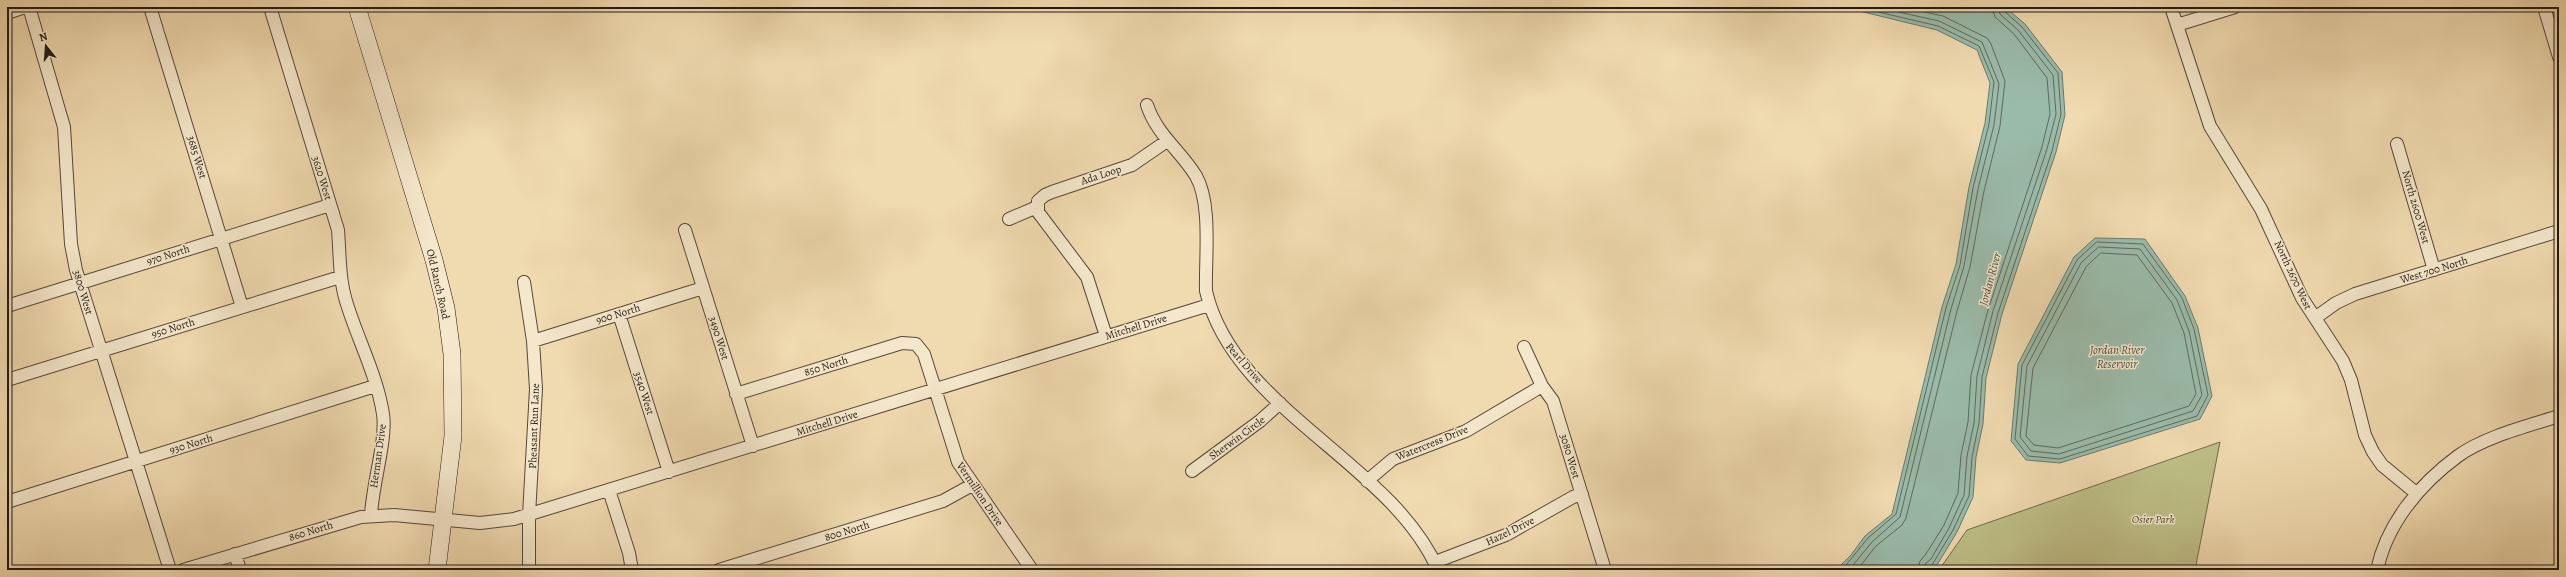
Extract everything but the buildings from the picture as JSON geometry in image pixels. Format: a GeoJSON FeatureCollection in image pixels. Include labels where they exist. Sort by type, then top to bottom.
{"type":"FeatureCollection","features":[{"type":"Feature","properties":{"kind":"street"},"geometry":{"type":"LineString","coordinates":[[7,13],[25,7]]}},
{"type":"Feature","properties":{"kind":"street","name":"3800 West"},"geometry":{"type":"LineString","coordinates":[[29,7],[64,127],[71,244],[80,283],[170,570]]}},
{"type":"Feature","properties":{"kind":"street","name":"3685 West"},"geometry":{"type":"LineString","coordinates":[[150,7],[242,306]]}},
{"type":"Feature","properties":{"kind":"street","name":"3620 West"},"geometry":{"type":"LineString","coordinates":[[270,7],[338,230],[341,258],[340,277],[363,350]]}},
{"type":"Feature","properties":{"kind":"street","name":"Old Ranch Road"},"geometry":{"type":"LineString","coordinates":[[357,7],[434,260],[446,308],[452,354],[454,404],[449,480],[442,520],[437,570]]}},
{"type":"Feature","properties":{"kind":"street","name":"North 2670 West"},"geometry":{"type":"LineString","coordinates":[[2171,7],[2210,126],[2261,209],[2302,298],[2343,361],[2352,380],[2365,435],[2373,452],[2401,483],[2416,493]]}},
{"type":"Feature","properties":{"kind":"street"},"geometry":{"type":"LineString","coordinates":[[2177,25],[2235,7]]}},
{"type":"Feature","properties":{"kind":"street"},"geometry":{"type":"LineString","coordinates":[[2544,7],[2559,57]]}},
{"type":"Feature","properties":{"kind":"street","name":"Pearl Drive"},"geometry":{"type":"LineString","coordinates":[[1147,105],[1155,125],[1195,175],[1203,194],[1206,291],[1209,305],[1220,332],[1232,351],[1280,403],[1367,482],[1405,519],[1437,566]]}},
{"type":"Feature","properties":{"kind":"street","name":"Ada Loop"},"geometry":{"type":"LineString","coordinates":[[1010,219],[1037,206],[1045,195],[1132,165],[1167,141]]}},
{"type":"Feature","properties":{"kind":"street","name":"North 2600 West"},"geometry":{"type":"LineString","coordinates":[[2397,144],[2434,270]]}},
{"type":"Feature","properties":{"kind":"street","name":"970 North"},"geometry":{"type":"LineString","coordinates":[[7,306],[222,238],[330,206]]}},
{"type":"Feature","properties":{"kind":"street"},"geometry":{"type":"LineString","coordinates":[[1037,206],[1038,212],[1089,281],[1106,336]]}},
{"type":"Feature","properties":{"kind":"street","name":"3490 West"},"geometry":{"type":"LineString","coordinates":[[685,230],[752,446]]}},
{"type":"Feature","properties":{"kind":"street","name":"West 700 North"},"geometry":{"type":"LineString","coordinates":[[2314,318],[2336,303],[2354,294],[2559,231]]}},
{"type":"Feature","properties":{"kind":"street","name":"950 North"},"geometry":{"type":"LineString","coordinates":[[7,380],[242,306],[340,277]]}},
{"type":"Feature","properties":{"kind":"street","name":"Pheasant Run Lane"},"geometry":{"type":"LineString","coordinates":[[524,282],[533,341],[536,414],[529,515],[529,570]]}},
{"type":"Feature","properties":{"kind":"street","name":"900 North"},"geometry":{"type":"LineString","coordinates":[[533,341],[703,288]]}},
{"type":"Feature","properties":{"kind":"street","name":"Mitchell Drive"},"geometry":{"type":"LineString","coordinates":[[442,520],[487,523],[529,515],[1209,305]]}},
{"type":"Feature","properties":{"kind":"street","name":"3540 West"},"geometry":{"type":"LineString","coordinates":[[619,314],[669,472]]}},
{"type":"Feature","properties":{"kind":"street","name":"850 North"},"geometry":{"type":"LineString","coordinates":[[736,394],[902,342],[916,344]]}},
{"type":"Feature","properties":{"kind":"street","name":"Vermillion Drive"},"geometry":{"type":"LineString","coordinates":[[916,344],[922,350],[958,462],[972,485],[1032,570]]}},
{"type":"Feature","properties":{"kind":"street","name":"3080 West"},"geometry":{"type":"LineString","coordinates":[[1524,347],[1542,386],[1553,401],[1605,570]]}},
{"type":"Feature","properties":{"kind":"street","name":"Herman Drive"},"geometry":{"type":"LineString","coordinates":[[363,350],[375,386],[383,421],[372,492],[371,516]]}},
{"type":"Feature","properties":{"kind":"street","name":"930 North"},"geometry":{"type":"LineString","coordinates":[[7,502],[375,386]]}},
{"type":"Feature","properties":{"kind":"street","name":"Watercress Drive"},"geometry":{"type":"LineString","coordinates":[[1367,482],[1393,459],[1466,431],[1542,386]]}},
{"type":"Feature","properties":{"kind":"street","name":"Sherwin Circle"},"geometry":{"type":"LineString","coordinates":[[1192,471],[1260,421],[1280,403]]}},
{"type":"Feature","properties":{"kind":"street"},"geometry":{"type":"LineString","coordinates":[[2376,570],[2385,544],[2396,523],[2416,493],[2458,456],[2507,432],[2559,416]]}},
{"type":"Feature","properties":{"kind":"street","name":"800 North"},"geometry":{"type":"LineString","coordinates":[[719,570],[944,501],[972,485]]}},
{"type":"Feature","properties":{"kind":"street"},"geometry":{"type":"LineString","coordinates":[[609,490],[629,553],[632,570]]}},
{"type":"Feature","properties":{"kind":"street","name":"Hazel Drive"},"geometry":{"type":"LineString","coordinates":[[1437,566],[1506,535],[1573,497],[1582,494]]}},
{"type":"Feature","properties":{"kind":"street","name":"860 North"},"geometry":{"type":"LineString","coordinates":[[183,570],[340,521],[371,516],[442,520]]}},
{"type":"Feature","properties":{"kind":"street"},"geometry":{"type":"LineString","coordinates":[[235,554],[240,570]]}},
{"type":"Feature","properties":{"kind":"green space","name":"Osier Park"},"geometry":{"type":"Polygon","coordinates":[[[2220,442],[2195,570],[1939,570],[1967,530],[2220,442]]]}},
{"type":"Feature","properties":{"kind":"water","name":"Jordan River"},"geometry":{"type":"Polygon","coordinates":[[[1843,7],[2005,7],[2025,24],[2062,72],[2065,115],[2056,152],[2002,314],[1986,378],[1983,424],[1976,457],[1973,497],[1957,532],[1937,565],[1930,570],[1836,570],[1851,555],[1865,536],[1892,514],[1942,307],[1956,264],[1969,187],[1985,123],[1990,83],[1977,50],[1937,30],[1843,7]]]}},
{"type":"Feature","properties":{"kind":"water","name":"Jordan River Reservoir"},"geometry":{"type":"Polygon","coordinates":[[[2095,238],[2145,239],[2185,296],[2198,328],[2212,396],[2200,419],[2060,463],[2026,460],[2011,441],[2018,364],[2074,257],[2095,238]]]}}]}
